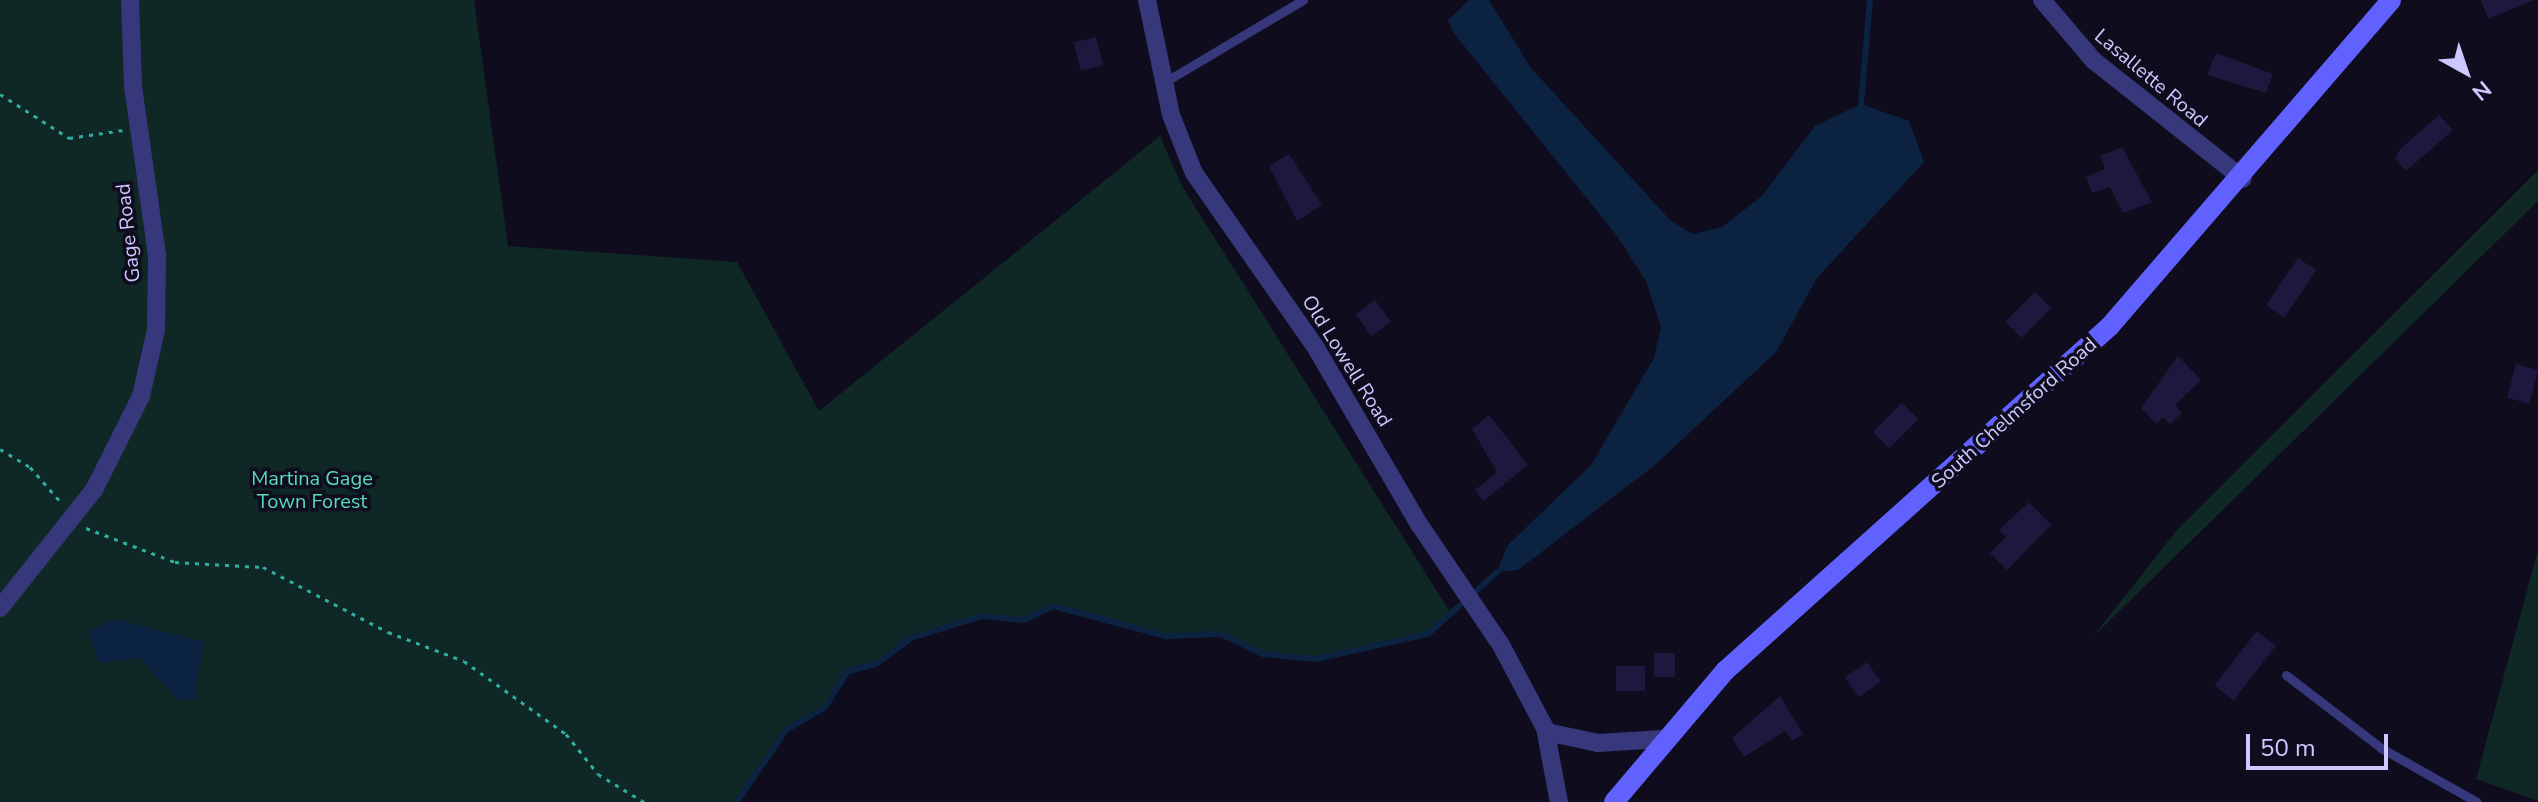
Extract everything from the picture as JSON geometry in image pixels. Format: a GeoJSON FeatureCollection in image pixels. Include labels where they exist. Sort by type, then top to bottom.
{"type":"FeatureCollection","features":[{"type":"Feature","properties":{"kind":"main road","name":"South Chelmsford Road"},"geometry":{"type":"LineString","coordinates":[[1614,802],[1662,739],[1779,620],[2110,326],[2243,179],[2391,0]]}},
{"type":"Feature","properties":{"kind":"street","name":"Gage Road"},"geometry":{"type":"LineString","coordinates":[[0,608],[94,490],[141,396],[156,330],[157,255],[138,127],[130,0]]}},
{"type":"Feature","properties":{"kind":"street","name":"Old Lowell Road"},"geometry":{"type":"LineString","coordinates":[[1147,0],[1163,83],[1194,173],[1316,348],[1419,524],[1501,645],[1546,732],[1559,802]]}},
{"type":"Feature","properties":{"kind":"street","name":"Lasallette Road"},"geometry":{"type":"LineString","coordinates":[[2042,0],[2085,53],[2243,179]]}},
{"type":"Feature","properties":{"kind":"street"},"geometry":{"type":"LineString","coordinates":[[1546,732],[1598,743],[1662,739]]}},
{"type":"Feature","properties":{"kind":"lane"},"geometry":{"type":"LineString","coordinates":[[1163,83],[1303,0]]}},
{"type":"Feature","properties":{"kind":"lane"},"geometry":{"type":"LineString","coordinates":[[2286,675],[2381,748],[2477,802]]}},
{"type":"Feature","properties":{"kind":"path"},"geometry":{"type":"LineString","coordinates":[[0,94],[69,138],[138,127]]}},
{"type":"Feature","properties":{"kind":"path"},"geometry":{"type":"LineString","coordinates":[[0,449],[30,467],[70,518],[116,544],[175,562],[263,567],[388,632],[464,661],[566,734],[598,774],[644,802]]}},
{"type":"Feature","properties":{"kind":"green space","name":"Martina Gage Town Forest"},"geometry":{"type":"Polygon","coordinates":[[[0,0],[474,0],[508,246],[737,262],[819,411],[1160,136],[1182,186],[1450,612],[1428,634],[1316,659],[1263,654],[1221,634],[1166,636],[1053,606],[1024,620],[981,616],[911,638],[876,664],[848,671],[825,707],[786,730],[737,802],[0,802],[0,0]]]}},
{"type":"Feature","properties":{"kind":"green space"},"geometry":{"type":"Polygon","coordinates":[[[2538,170],[2538,201],[2092,638],[2176,531],[2538,170]]]}},
{"type":"Feature","properties":{"kind":"green space"},"geometry":{"type":"Polygon","coordinates":[[[2538,550],[2538,801],[2476,779],[2538,550]]]}},
{"type":"Feature","properties":{"kind":"water"},"geometry":{"type":"Polygon","coordinates":[[[1469,0],[1489,0],[1531,68],[1671,221],[1693,234],[1722,227],[1762,196],[1815,126],[1861,104],[1909,121],[1924,162],[1817,278],[1776,352],[1655,465],[1518,570],[1497,572],[1507,546],[1591,465],[1654,358],[1661,327],[1646,281],[1617,236],[1453,32],[1448,20],[1469,0]]]}},
{"type":"Feature","properties":{"kind":"water"},"geometry":{"type":"Polygon","coordinates":[[[116,619],[204,642],[194,700],[177,700],[140,658],[99,663],[88,631],[116,619]]]}},
{"type":"Feature","properties":{"kind":"building"},"geometry":{"type":"Polygon","coordinates":[[[2481,0],[2534,0],[2488,19],[2481,0]]]}},
{"type":"Feature","properties":{"kind":"building"},"geometry":{"type":"Polygon","coordinates":[[[1096,37],[1103,65],[1081,71],[1074,43],[1096,37]]]}},
{"type":"Feature","properties":{"kind":"building"},"geometry":{"type":"Polygon","coordinates":[[[2216,53],[2273,74],[2266,93],[2207,75],[2216,53]]]}},
{"type":"Feature","properties":{"kind":"building"},"geometry":{"type":"Polygon","coordinates":[[[2439,115],[2453,130],[2406,171],[2395,159],[2400,149],[2439,115]]]}},
{"type":"Feature","properties":{"kind":"building"},"geometry":{"type":"Polygon","coordinates":[[[2122,147],[2152,202],[2123,213],[2110,187],[2092,193],[2086,177],[2105,169],[2100,156],[2122,147]]]}},
{"type":"Feature","properties":{"kind":"building"},"geometry":{"type":"Polygon","coordinates":[[[1289,154],[1322,205],[1297,221],[1269,166],[1289,154]]]}},
{"type":"Feature","properties":{"kind":"building"},"geometry":{"type":"Polygon","coordinates":[[[2298,258],[2316,270],[2284,318],[2266,305],[2298,258]]]}},
{"type":"Feature","properties":{"kind":"building"},"geometry":{"type":"Polygon","coordinates":[[[2035,292],[2051,308],[2022,338],[2005,322],[2035,292]]]}},
{"type":"Feature","properties":{"kind":"building"},"geometry":{"type":"Polygon","coordinates":[[[1375,300],[1391,322],[1371,336],[1356,314],[1375,300]]]}},
{"type":"Feature","properties":{"kind":"building"},"geometry":{"type":"Polygon","coordinates":[[[2178,356],[2201,380],[2175,405],[2182,413],[2170,424],[2163,417],[2157,424],[2141,408],[2178,356]]]}},
{"type":"Feature","properties":{"kind":"building"},"geometry":{"type":"Polygon","coordinates":[[[2516,364],[2538,370],[2529,404],[2507,398],[2516,364]]]}},
{"type":"Feature","properties":{"kind":"building"},"geometry":{"type":"Polygon","coordinates":[[[1902,403],[1918,419],[1889,448],[1873,432],[1902,403]]]}},
{"type":"Feature","properties":{"kind":"building"},"geometry":{"type":"Polygon","coordinates":[[[1489,415],[1528,465],[1483,501],[1475,490],[1497,472],[1472,429],[1489,415]]]}},
{"type":"Feature","properties":{"kind":"building"},"geometry":{"type":"Polygon","coordinates":[[[2029,502],[2051,525],[2007,570],[1990,553],[2006,537],[1999,530],[2029,502]]]}},
{"type":"Feature","properties":{"kind":"building"},"geometry":{"type":"Polygon","coordinates":[[[2257,631],[2276,646],[2233,700],[2215,685],[2257,631]]]}},
{"type":"Feature","properties":{"kind":"building"},"geometry":{"type":"Polygon","coordinates":[[[1654,653],[1675,653],[1675,677],[1654,677],[1654,653]]]}},
{"type":"Feature","properties":{"kind":"building"},"geometry":{"type":"Polygon","coordinates":[[[1867,662],[1881,682],[1859,697],[1845,677],[1867,662]]]}},
{"type":"Feature","properties":{"kind":"building"},"geometry":{"type":"Polygon","coordinates":[[[1616,666],[1645,666],[1645,691],[1616,691],[1616,666]]]}},
{"type":"Feature","properties":{"kind":"building"},"geometry":{"type":"Polygon","coordinates":[[[1780,696],[1803,734],[1792,741],[1785,731],[1744,757],[1732,738],[1780,696]]]}},
{"type":"Feature","properties":{"kind":"waterway"},"geometry":{"type":"LineString","coordinates":[[1861,104],[1870,0]]}},
{"type":"Feature","properties":{"kind":"waterway"},"geometry":{"type":"LineString","coordinates":[[737,802],[786,730],[825,707],[848,671],[876,664],[911,638],[982,616],[1024,620],[1053,606],[1166,636],[1221,634],[1263,654],[1316,659],[1428,634],[1497,572]]}}]}
